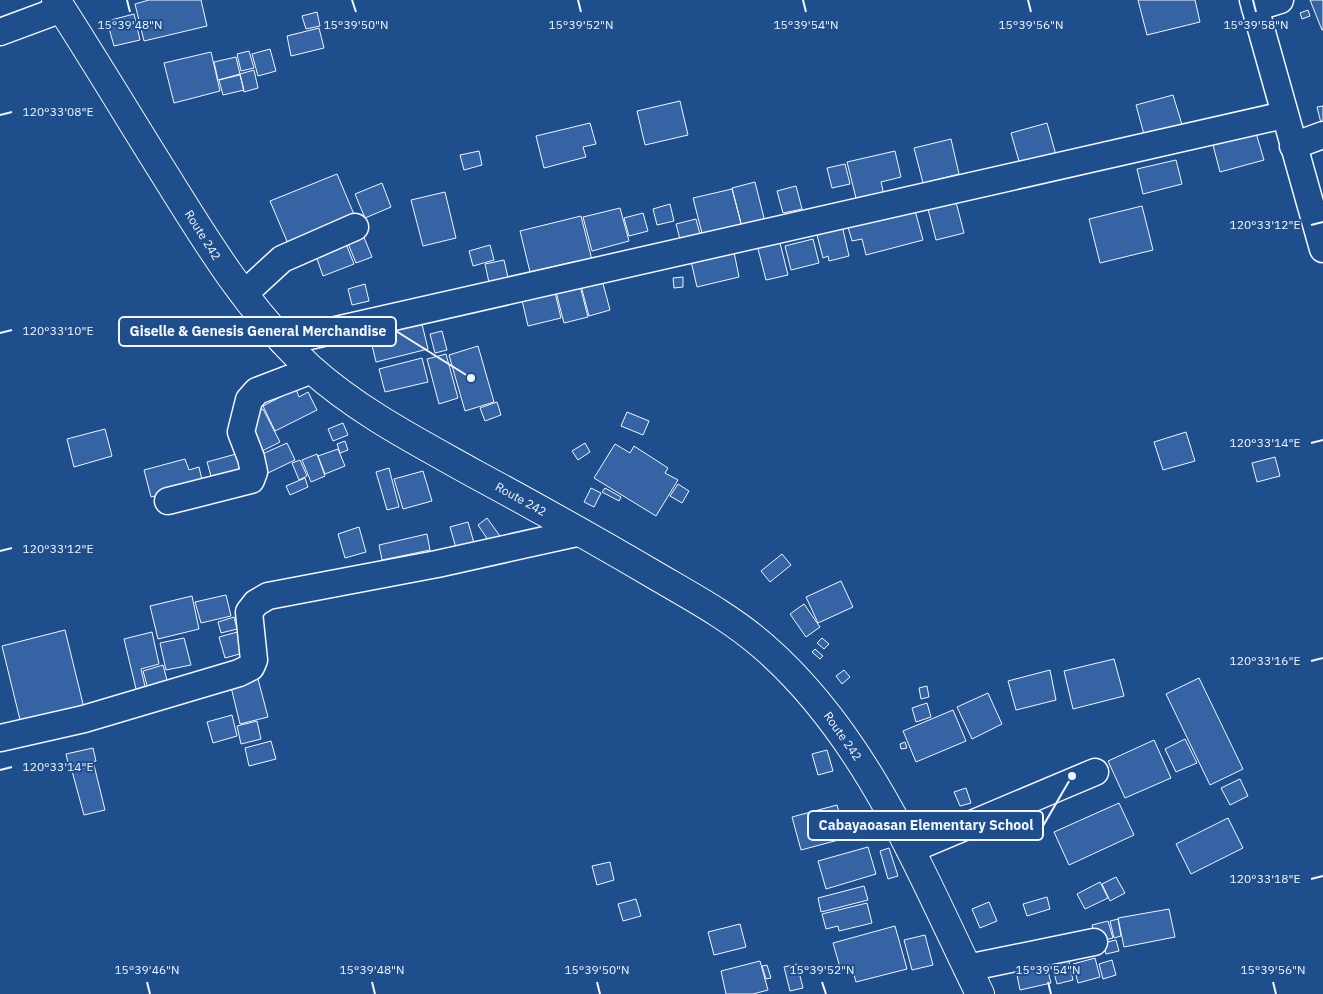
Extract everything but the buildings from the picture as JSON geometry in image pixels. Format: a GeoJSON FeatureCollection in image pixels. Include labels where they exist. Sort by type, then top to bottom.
{"type":"FeatureCollection","features":[{"type":"Feature","properties":{"kind":"main road","name":"Route 242"},"geometry":{"type":"LineString","coordinates":[[59,5],[218,260],[283,342],[312,370],[352,402],[392,428],[581,532],[726,617],[763,645],[802,682],[836,723],[864,767],[910,850],[980,994]]}},
{"type":"Feature","properties":{"kind":"street"},"geometry":{"type":"LineString","coordinates":[[1280,0],[1254,4],[1323,250]]}},
{"type":"Feature","properties":{"kind":"street"},"geometry":{"type":"LineString","coordinates":[[0,32],[59,5]]}},
{"type":"Feature","properties":{"kind":"street"},"geometry":{"type":"LineString","coordinates":[[283,342],[1284,115]]}},
{"type":"Feature","properties":{"kind":"street"},"geometry":{"type":"LineString","coordinates":[[1293,146],[1323,135]]}},
{"type":"Feature","properties":{"kind":"street"},"geometry":{"type":"LineString","coordinates":[[244,294],[282,258],[355,227]]}},
{"type":"Feature","properties":{"kind":"street"},"geometry":{"type":"LineString","coordinates":[[168,501],[251,480],[254,472],[241,432],[249,400],[257,391],[312,370]]}},
{"type":"Feature","properties":{"kind":"street"},"geometry":{"type":"LineString","coordinates":[[0,738],[84,719],[239,673],[251,667],[254,660],[249,612],[256,603],[268,596],[437,564],[581,532]]}},
{"type":"Feature","properties":{"kind":"street"},"geometry":{"type":"LineString","coordinates":[[910,850],[1095,772]]}},
{"type":"Feature","properties":{"kind":"street"},"geometry":{"type":"LineString","coordinates":[[967,968],[1094,942]]}},
{"type":"Feature","properties":{"kind":"place","name":"Giselle & Genesis General Merchandise"},"geometry":{"type":"Point","coordinates":[471,378]}},
{"type":"Feature","properties":{"kind":"place","name":"Cabayaoasan Elementary School"},"geometry":{"type":"Point","coordinates":[1072,776]}}]}
